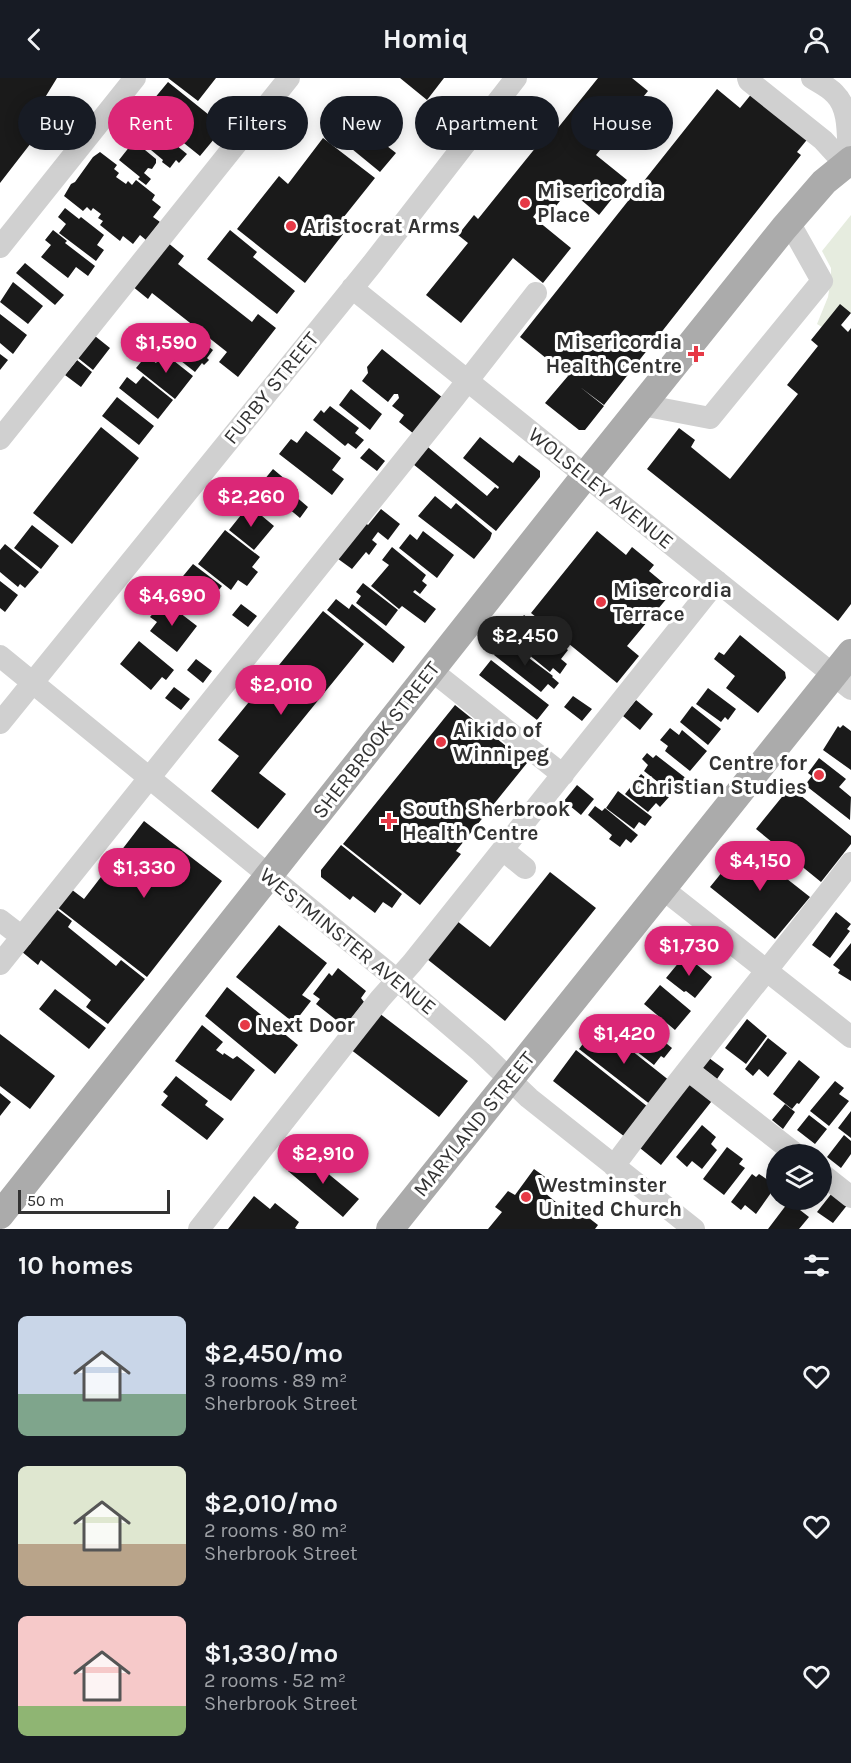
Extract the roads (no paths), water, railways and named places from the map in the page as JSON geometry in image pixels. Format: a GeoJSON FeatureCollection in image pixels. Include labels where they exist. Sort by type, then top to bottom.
{"type":"FeatureCollection","features":[{"type":"Feature","properties":{"kind":"main road","name":"SHERBROOK STREET"},"geometry":{"type":"LineString","coordinates":[[0,1215],[789,222],[819,187],[848,162]]}},
{"type":"Feature","properties":{"kind":"main road","name":"MARYLAND STREET"},"geometry":{"type":"LineString","coordinates":[[390,1229],[663,889],[842,682],[851,653]]}},
{"type":"Feature","properties":{"kind":"street"},"geometry":{"type":"LineString","coordinates":[[0,247],[135,78]]}},
{"type":"Feature","properties":{"kind":"street"},"geometry":{"type":"LineString","coordinates":[[0,439],[289,78]]}},
{"type":"Feature","properties":{"kind":"street","name":"FURBY STREET"},"geometry":{"type":"LineString","coordinates":[[0,723],[352,288],[516,78]]}},
{"type":"Feature","properties":{"kind":"street"},"geometry":{"type":"LineString","coordinates":[[748,78],[848,162]]}},
{"type":"Feature","properties":{"kind":"street"},"geometry":{"type":"LineString","coordinates":[[812,78],[837,95],[844,107],[847,115],[848,162]]}},
{"type":"Feature","properties":{"kind":"street"},"geometry":{"type":"LineString","coordinates":[[642,405],[710,418],[822,280],[789,222]]}},
{"type":"Feature","properties":{"kind":"street","name":"WOLSELEY AVENUE"},"geometry":{"type":"LineString","coordinates":[[352,288],[842,682]]}},
{"type":"Feature","properties":{"kind":"street"},"geometry":{"type":"LineString","coordinates":[[0,964],[536,293]]}},
{"type":"Feature","properties":{"kind":"street"},"geometry":{"type":"LineString","coordinates":[[198,1229],[717,581]]}},
{"type":"Feature","properties":{"kind":"street","name":"WESTMINSTER AVENUE"},"geometry":{"type":"LineString","coordinates":[[0,656],[397,980],[529,1098],[694,1229]]}},
{"type":"Feature","properties":{"kind":"street"},"geometry":{"type":"LineString","coordinates":[[431,670],[563,775]]}},
{"type":"Feature","properties":{"kind":"street"},"geometry":{"type":"LineString","coordinates":[[503,850],[525,868]]}},
{"type":"Feature","properties":{"kind":"street"},"geometry":{"type":"LineString","coordinates":[[614,1166],[688,1070],[848,875]]}},
{"type":"Feature","properties":{"kind":"street"},"geometry":{"type":"LineString","coordinates":[[663,889],[851,1037]]}},
{"type":"Feature","properties":{"kind":"street"},"geometry":{"type":"LineString","coordinates":[[0,920],[21,937]]}},
{"type":"Feature","properties":{"kind":"street"},"geometry":{"type":"LineString","coordinates":[[688,1070],[783,1144]]}},
{"type":"Feature","properties":{"kind":"street"},"geometry":{"type":"LineString","coordinates":[[832,1182],[851,1197]]}},
{"type":"Feature","properties":{"kind":"place","name":"Misericordia Place"},"geometry":{"type":"Point","coordinates":[525,203]}},
{"type":"Feature","properties":{"kind":"place","name":"Aristocrat Arms"},"geometry":{"type":"Point","coordinates":[291,226]}},
{"type":"Feature","properties":{"kind":"place","name":"Misericordia Health Centre"},"geometry":{"type":"Point","coordinates":[696,354]}},
{"type":"Feature","properties":{"kind":"place","name":"Misercordia Terrace"},"geometry":{"type":"Point","coordinates":[601,602]}},
{"type":"Feature","properties":{"kind":"place","name":"Aikido of Winnipeg"},"geometry":{"type":"Point","coordinates":[441,742]}},
{"type":"Feature","properties":{"kind":"place","name":"Centre for Christian Studies"},"geometry":{"type":"Point","coordinates":[819,775]}},
{"type":"Feature","properties":{"kind":"place","name":"South Sherbrook Health Centre"},"geometry":{"type":"Point","coordinates":[389,821]}},
{"type":"Feature","properties":{"kind":"place","name":"Next Door"},"geometry":{"type":"Point","coordinates":[245,1025]}},
{"type":"Feature","properties":{"kind":"place","name":"Westminster United Church"},"geometry":{"type":"Point","coordinates":[526,1197]}}]}
